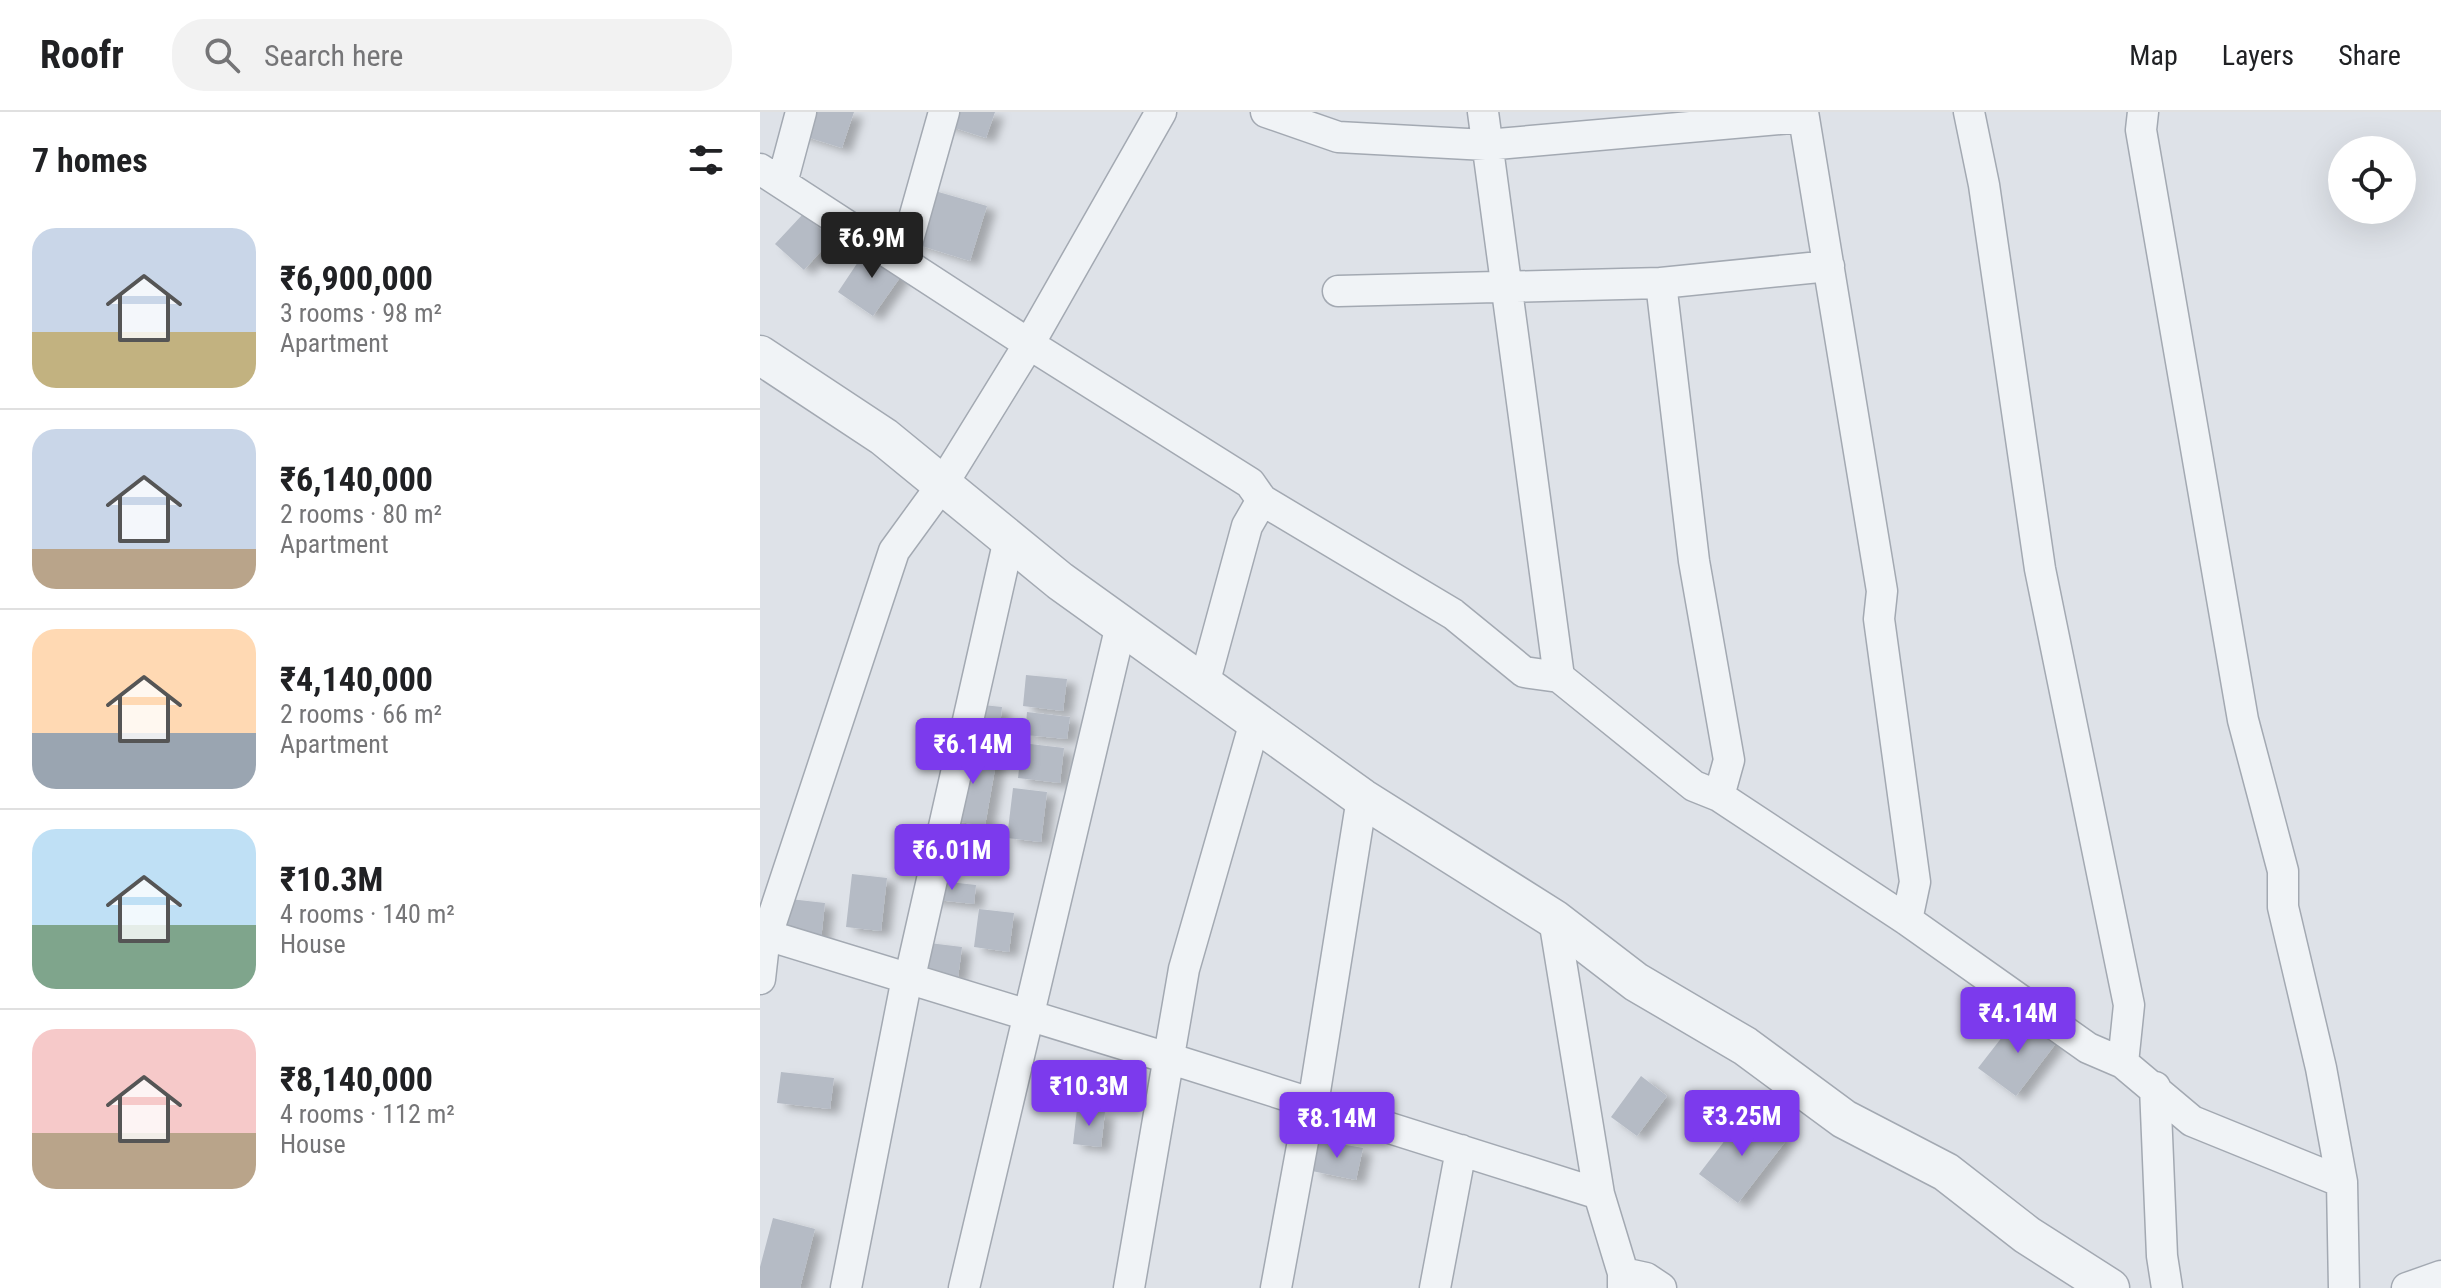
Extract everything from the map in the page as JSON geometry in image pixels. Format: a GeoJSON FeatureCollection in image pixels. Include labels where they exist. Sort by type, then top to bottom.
{"type":"FeatureCollection","features":[{"type":"Feature","properties":{"kind":"street"},"geometry":{"type":"LineString","coordinates":[[801,112],[771,176],[1250,483],[1262,500],[1453,614],[1524,672],[1559,677],[1694,786],[1719,796],[1907,920],[2088,1048],[2123,1063],[2192,1121],[2342,1182]]}},
{"type":"Feature","properties":{"kind":"street"},"geometry":{"type":"LineString","coordinates":[[902,261],[944,112]]}},
{"type":"Feature","properties":{"kind":"street"},"geometry":{"type":"LineString","coordinates":[[762,934],[767,935],[894,551],[942,485],[1029,344],[1161,112]]}},
{"type":"Feature","properties":{"kind":"street"},"geometry":{"type":"LineString","coordinates":[[1266,112],[1338,137],[1486,145],[1803,114],[1882,591],[1879,619],[1915,882],[1907,920]]}},
{"type":"Feature","properties":{"kind":"street"},"geometry":{"type":"LineString","coordinates":[[1483,112],[1559,677]]}},
{"type":"Feature","properties":{"kind":"street"},"geometry":{"type":"LineString","coordinates":[[1969,112],[1984,185],[2040,569],[2129,1005],[2123,1063]]}},
{"type":"Feature","properties":{"kind":"street"},"geometry":{"type":"LineString","coordinates":[[2143,112],[2141,130],[2243,720],[2283,871],[2283,907],[2321,1068],[2342,1182],[2344,1288]]}},
{"type":"Feature","properties":{"kind":"street"},"geometry":{"type":"LineString","coordinates":[[1338,291],[1661,283],[1829,266]]}},
{"type":"Feature","properties":{"kind":"street"},"geometry":{"type":"LineString","coordinates":[[1661,283],[1694,561],[1729,760],[1719,796]]}},
{"type":"Feature","properties":{"kind":"street"},"geometry":{"type":"LineString","coordinates":[[760,355],[884,437],[1060,581],[1362,798],[1554,919],[1636,982],[1745,1046],[1844,1119],[1946,1172],[2027,1235],[2110,1288]]}},
{"type":"Feature","properties":{"kind":"street"},"geometry":{"type":"LineString","coordinates":[[1204,684],[1247,526],[1262,500]]}},
{"type":"Feature","properties":{"kind":"street"},"geometry":{"type":"LineString","coordinates":[[846,1288],[907,978],[910,977],[1009,539]]}},
{"type":"Feature","properties":{"kind":"street"},"geometry":{"type":"LineString","coordinates":[[964,1288],[1121,625]]}},
{"type":"Feature","properties":{"kind":"street"},"geometry":{"type":"LineString","coordinates":[[1129,1288],[1184,969],[1255,722]]}},
{"type":"Feature","properties":{"kind":"street"},"geometry":{"type":"LineString","coordinates":[[1310,1103],[1313,1104],[1362,798]]}},
{"type":"Feature","properties":{"kind":"street"},"geometry":{"type":"LineString","coordinates":[[1554,919],[1599,1194],[1623,1280],[1646,1278],[1661,1288]]}},
{"type":"Feature","properties":{"kind":"street"},"geometry":{"type":"LineString","coordinates":[[762,934],[1599,1194]]}},
{"type":"Feature","properties":{"kind":"street"},"geometry":{"type":"LineString","coordinates":[[760,979],[762,934]]}},
{"type":"Feature","properties":{"kind":"street"},"geometry":{"type":"LineString","coordinates":[[2155,1087],[2162,1256],[2167,1288]]}},
{"type":"Feature","properties":{"kind":"street"},"geometry":{"type":"LineString","coordinates":[[1276,1288],[1310,1103]]}},
{"type":"Feature","properties":{"kind":"street"},"geometry":{"type":"LineString","coordinates":[[1435,1288],[1461,1150]]}},
{"type":"Feature","properties":{"kind":"street"},"geometry":{"type":"LineString","coordinates":[[2407,1288],[2441,1276]]}},
{"type":"Feature","properties":{"kind":"building"},"geometry":{"type":"Polygon","coordinates":[[[800,112],[854,112],[842,148],[794,133],[800,112]]]}},
{"type":"Feature","properties":{"kind":"building"},"geometry":{"type":"Polygon","coordinates":[[[940,112],[995,112],[986,138],[936,122],[940,112]]]}},
{"type":"Feature","properties":{"kind":"building"},"geometry":{"type":"Polygon","coordinates":[[[928,189],[987,206],[970,261],[912,243],[928,189]]]}},
{"type":"Feature","properties":{"kind":"building"},"geometry":{"type":"Polygon","coordinates":[[[803,214],[832,239],[804,270],[775,244],[803,214]]]}},
{"type":"Feature","properties":{"kind":"building"},"geometry":{"type":"Polygon","coordinates":[[[870,244],[906,269],[873,316],[838,292],[870,244]]]}},
{"type":"Feature","properties":{"kind":"building"},"geometry":{"type":"Polygon","coordinates":[[[1026,675],[1067,679],[1063,711],[1023,706],[1026,675]]]}},
{"type":"Feature","properties":{"kind":"building"},"geometry":{"type":"Polygon","coordinates":[[[964,703],[1002,707],[999,736],[961,732],[964,703]]]}},
{"type":"Feature","properties":{"kind":"building"},"geometry":{"type":"Polygon","coordinates":[[[1027,712],[1070,717],[1067,739],[1025,735],[1027,712]]]}},
{"type":"Feature","properties":{"kind":"building"},"geometry":{"type":"Polygon","coordinates":[[[1022,743],[1064,748],[1060,783],[1018,778],[1022,743]]]}},
{"type":"Feature","properties":{"kind":"building"},"geometry":{"type":"Polygon","coordinates":[[[961,745],[998,752],[985,826],[948,820],[961,745]]]}},
{"type":"Feature","properties":{"kind":"building"},"geometry":{"type":"Polygon","coordinates":[[[1013,788],[1047,792],[1041,842],[1007,838],[1013,788]]]}},
{"type":"Feature","properties":{"kind":"building"},"geometry":{"type":"Polygon","coordinates":[[[944,824],[985,829],[981,855],[940,851],[944,824]]]}},
{"type":"Feature","properties":{"kind":"building"},"geometry":{"type":"Polygon","coordinates":[[[852,874],[887,878],[881,931],[846,927],[852,874]]]}},
{"type":"Feature","properties":{"kind":"building"},"geometry":{"type":"Polygon","coordinates":[[[931,880],[976,885],[974,904],[928,899],[931,880]]]}},
{"type":"Feature","properties":{"kind":"building"},"geometry":{"type":"Polygon","coordinates":[[[790,899],[825,903],[821,940],[785,936],[790,899]]]}},
{"type":"Feature","properties":{"kind":"building"},"geometry":{"type":"Polygon","coordinates":[[[979,909],[1014,913],[1009,952],[974,947],[979,909]]]}},
{"type":"Feature","properties":{"kind":"building"},"geometry":{"type":"Polygon","coordinates":[[[921,942],[962,947],[958,978],[918,974],[921,942]]]}},
{"type":"Feature","properties":{"kind":"building"},"geometry":{"type":"Polygon","coordinates":[[[2020,1014],[2057,1042],[2016,1096],[1978,1068],[2020,1014]]]}},
{"type":"Feature","properties":{"kind":"building"},"geometry":{"type":"Polygon","coordinates":[[[781,1072],[834,1078],[830,1109],[777,1103],[781,1072]]]}},
{"type":"Feature","properties":{"kind":"building"},"geometry":{"type":"Polygon","coordinates":[[[1641,1076],[1667,1096],[1637,1136],[1611,1117],[1641,1076]]]}},
{"type":"Feature","properties":{"kind":"building"},"geometry":{"type":"Polygon","coordinates":[[[1077,1109],[1105,1112],[1101,1147],[1073,1144],[1077,1109]]]}},
{"type":"Feature","properties":{"kind":"building"},"geometry":{"type":"Polygon","coordinates":[[[1746,1113],[1785,1142],[1738,1203],[1699,1174],[1746,1113]]]}},
{"type":"Feature","properties":{"kind":"building"},"geometry":{"type":"Polygon","coordinates":[[[1318,1140],[1363,1148],[1356,1180],[1312,1171],[1318,1140]]]}},
{"type":"Feature","properties":{"kind":"building"},"geometry":{"type":"Polygon","coordinates":[[[773,1218],[815,1229],[800,1288],[760,1288],[760,1267],[773,1218]]]}}]}
